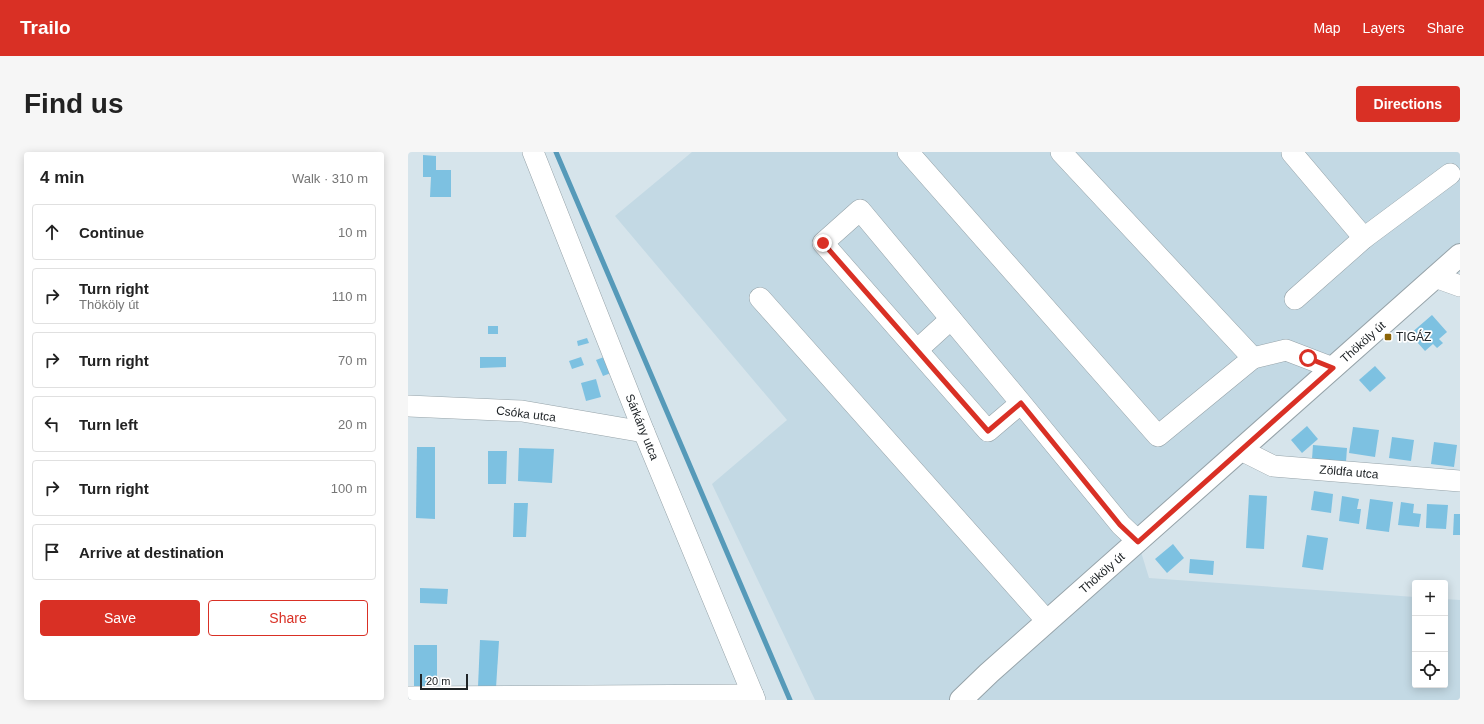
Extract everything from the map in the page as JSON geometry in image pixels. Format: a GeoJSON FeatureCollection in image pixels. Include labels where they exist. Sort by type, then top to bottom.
{"type":"FeatureCollection","features":[{"type":"Feature","properties":{"kind":"main road","name":"Thököly út"},"geometry":{"type":"LineString","coordinates":[[961,700],[1047,621],[1138,542],[1460,255]]}},
{"type":"Feature","properties":{"kind":"street","name":"Sárkány utca"},"geometry":{"type":"LineString","coordinates":[[533,152],[644,432],[754,698]]}},
{"type":"Feature","properties":{"kind":"street"},"geometry":{"type":"LineString","coordinates":[[1061,152],[1253,358]]}},
{"type":"Feature","properties":{"kind":"street"},"geometry":{"type":"LineString","coordinates":[[1292,152],[1364,238]]}},
{"type":"Feature","properties":{"kind":"street"},"geometry":{"type":"LineString","coordinates":[[918,155],[1158,436],[1253,358],[1286,350],[1333,368]]}},
{"type":"Feature","properties":{"kind":"street"},"geometry":{"type":"LineString","coordinates":[[1295,299],[1364,238],[1450,174]]}},
{"type":"Feature","properties":{"kind":"street"},"geometry":{"type":"LineString","coordinates":[[1021,403],[988,431],[823,243],[860,210],[1021,403],[1120,525],[1138,542]]}},
{"type":"Feature","properties":{"kind":"street"},"geometry":{"type":"LineString","coordinates":[[1434,277],[1460,286]]}},
{"type":"Feature","properties":{"kind":"street"},"geometry":{"type":"LineString","coordinates":[[760,298],[1047,621]]}},
{"type":"Feature","properties":{"kind":"street"},"geometry":{"type":"LineString","coordinates":[[917,350],[951,319]]}},
{"type":"Feature","properties":{"kind":"street","name":"Csóka utca"},"geometry":{"type":"LineString","coordinates":[[408,406],[522,411],[644,432]]}},
{"type":"Feature","properties":{"kind":"street","name":"Zöldfa utca"},"geometry":{"type":"LineString","coordinates":[[1241,450],[1273,466],[1460,481]]}},
{"type":"Feature","properties":{"kind":"street"},"geometry":{"type":"LineString","coordinates":[[408,697],[754,698]]}},
{"type":"Feature","properties":{"kind":"shaded area"},"geometry":{"type":"Polygon","coordinates":[[[692,152],[1460,152],[1460,251],[1138,542],[1149,578],[1412,597],[1412,688],[1448,688],[1448,599],[1460,600],[1460,700],[815,700],[712,484],[787,420],[615,216],[692,152]]]}},
{"type":"Feature","properties":{"kind":"building"},"geometry":{"type":"Polygon","coordinates":[[[423,155],[436,156],[436,170],[451,170],[451,197],[430,197],[431,177],[423,177],[423,155]]]}},
{"type":"Feature","properties":{"kind":"building"},"geometry":{"type":"Polygon","coordinates":[[[1432,315],[1447,332],[1439,339],[1443,343],[1437,348],[1433,344],[1425,351],[1410,334],[1432,315]]]}},
{"type":"Feature","properties":{"kind":"building"},"geometry":{"type":"Polygon","coordinates":[[[488,326],[498,326],[498,334],[488,334],[488,326]]]}},
{"type":"Feature","properties":{"kind":"building"},"geometry":{"type":"Polygon","coordinates":[[[587,338],[589,343],[578,346],[577,341],[587,338]]]}},
{"type":"Feature","properties":{"kind":"building"},"geometry":{"type":"Polygon","coordinates":[[[480,357],[506,357],[506,367],[480,368],[480,357]]]}},
{"type":"Feature","properties":{"kind":"building"},"geometry":{"type":"Polygon","coordinates":[[[581,357],[584,365],[572,369],[569,361],[581,357]]]}},
{"type":"Feature","properties":{"kind":"building"},"geometry":{"type":"Polygon","coordinates":[[[604,357],[611,373],[603,376],[596,360],[604,357]]]}},
{"type":"Feature","properties":{"kind":"building"},"geometry":{"type":"Polygon","coordinates":[[[1375,366],[1386,378],[1370,392],[1359,380],[1375,366]]]}},
{"type":"Feature","properties":{"kind":"building"},"geometry":{"type":"Polygon","coordinates":[[[596,379],[601,397],[586,401],[581,383],[596,379]]]}},
{"type":"Feature","properties":{"kind":"building"},"geometry":{"type":"Polygon","coordinates":[[[1307,426],[1318,439],[1302,453],[1291,440],[1307,426]]]}},
{"type":"Feature","properties":{"kind":"building"},"geometry":{"type":"Polygon","coordinates":[[[1353,427],[1379,430],[1375,457],[1349,453],[1353,427]]]}},
{"type":"Feature","properties":{"kind":"building"},"geometry":{"type":"Polygon","coordinates":[[[1392,437],[1414,440],[1411,461],[1389,458],[1392,437]]]}},
{"type":"Feature","properties":{"kind":"building"},"geometry":{"type":"Polygon","coordinates":[[[1434,442],[1457,445],[1454,467],[1431,464],[1434,442]]]}},
{"type":"Feature","properties":{"kind":"building"},"geometry":{"type":"Polygon","coordinates":[[[1313,445],[1347,448],[1346,462],[1312,459],[1313,445]]]}},
{"type":"Feature","properties":{"kind":"building"},"geometry":{"type":"Polygon","coordinates":[[[417,447],[435,447],[435,519],[416,518],[417,447]]]}},
{"type":"Feature","properties":{"kind":"building"},"geometry":{"type":"Polygon","coordinates":[[[519,448],[554,449],[552,483],[518,481],[519,448]]]}},
{"type":"Feature","properties":{"kind":"building"},"geometry":{"type":"Polygon","coordinates":[[[488,451],[507,451],[506,484],[488,484],[488,451]]]}},
{"type":"Feature","properties":{"kind":"building"},"geometry":{"type":"Polygon","coordinates":[[[1314,491],[1333,494],[1331,513],[1311,510],[1314,491]]]}},
{"type":"Feature","properties":{"kind":"building"},"geometry":{"type":"Polygon","coordinates":[[[1249,495],[1267,496],[1264,549],[1246,548],[1249,495]]]}},
{"type":"Feature","properties":{"kind":"building"},"geometry":{"type":"Polygon","coordinates":[[[1342,496],[1359,499],[1357,509],[1361,509],[1359,524],[1339,521],[1342,496]]]}},
{"type":"Feature","properties":{"kind":"building"},"geometry":{"type":"Polygon","coordinates":[[[1370,499],[1393,502],[1389,532],[1366,529],[1370,499]]]}},
{"type":"Feature","properties":{"kind":"building"},"geometry":{"type":"Polygon","coordinates":[[[1401,502],[1414,504],[1413,513],[1421,514],[1419,527],[1398,525],[1401,502]]]}},
{"type":"Feature","properties":{"kind":"building"},"geometry":{"type":"Polygon","coordinates":[[[514,503],[528,503],[526,537],[513,537],[514,503]]]}},
{"type":"Feature","properties":{"kind":"building"},"geometry":{"type":"Polygon","coordinates":[[[1427,504],[1448,505],[1446,529],[1426,528],[1427,504]]]}},
{"type":"Feature","properties":{"kind":"building"},"geometry":{"type":"Polygon","coordinates":[[[1454,514],[1460,514],[1460,535],[1453,535],[1454,514]]]}},
{"type":"Feature","properties":{"kind":"building"},"geometry":{"type":"Polygon","coordinates":[[[1307,535],[1328,538],[1323,570],[1302,567],[1307,535]]]}},
{"type":"Feature","properties":{"kind":"building"},"geometry":{"type":"Polygon","coordinates":[[[1173,544],[1184,558],[1167,573],[1155,559],[1173,544]]]}},
{"type":"Feature","properties":{"kind":"building"},"geometry":{"type":"Polygon","coordinates":[[[1190,559],[1214,561],[1213,575],[1189,573],[1190,559]]]}},
{"type":"Feature","properties":{"kind":"building"},"geometry":{"type":"Polygon","coordinates":[[[420,588],[448,589],[447,604],[420,603],[420,588]]]}},
{"type":"Feature","properties":{"kind":"building"},"geometry":{"type":"Polygon","coordinates":[[[480,640],[499,641],[496,688],[478,687],[480,640]]]}},
{"type":"Feature","properties":{"kind":"building"},"geometry":{"type":"Polygon","coordinates":[[[414,645],[437,645],[437,686],[414,686],[414,645]]]}},
{"type":"Feature","properties":{"kind":"waterway"},"geometry":{"type":"LineString","coordinates":[[556,152],[790,700]]}},
{"type":"Feature","properties":{"kind":"place","name":"TIGÁZ"},"geometry":{"type":"Point","coordinates":[1388,337]}},
{"type":"Feature","properties":{"kind":"route"},"geometry":{"type":"LineString","coordinates":[[823,243],[988,431],[1021,403],[1120,525],[1138,542],[1333,368],[1308,358]]}}]}
